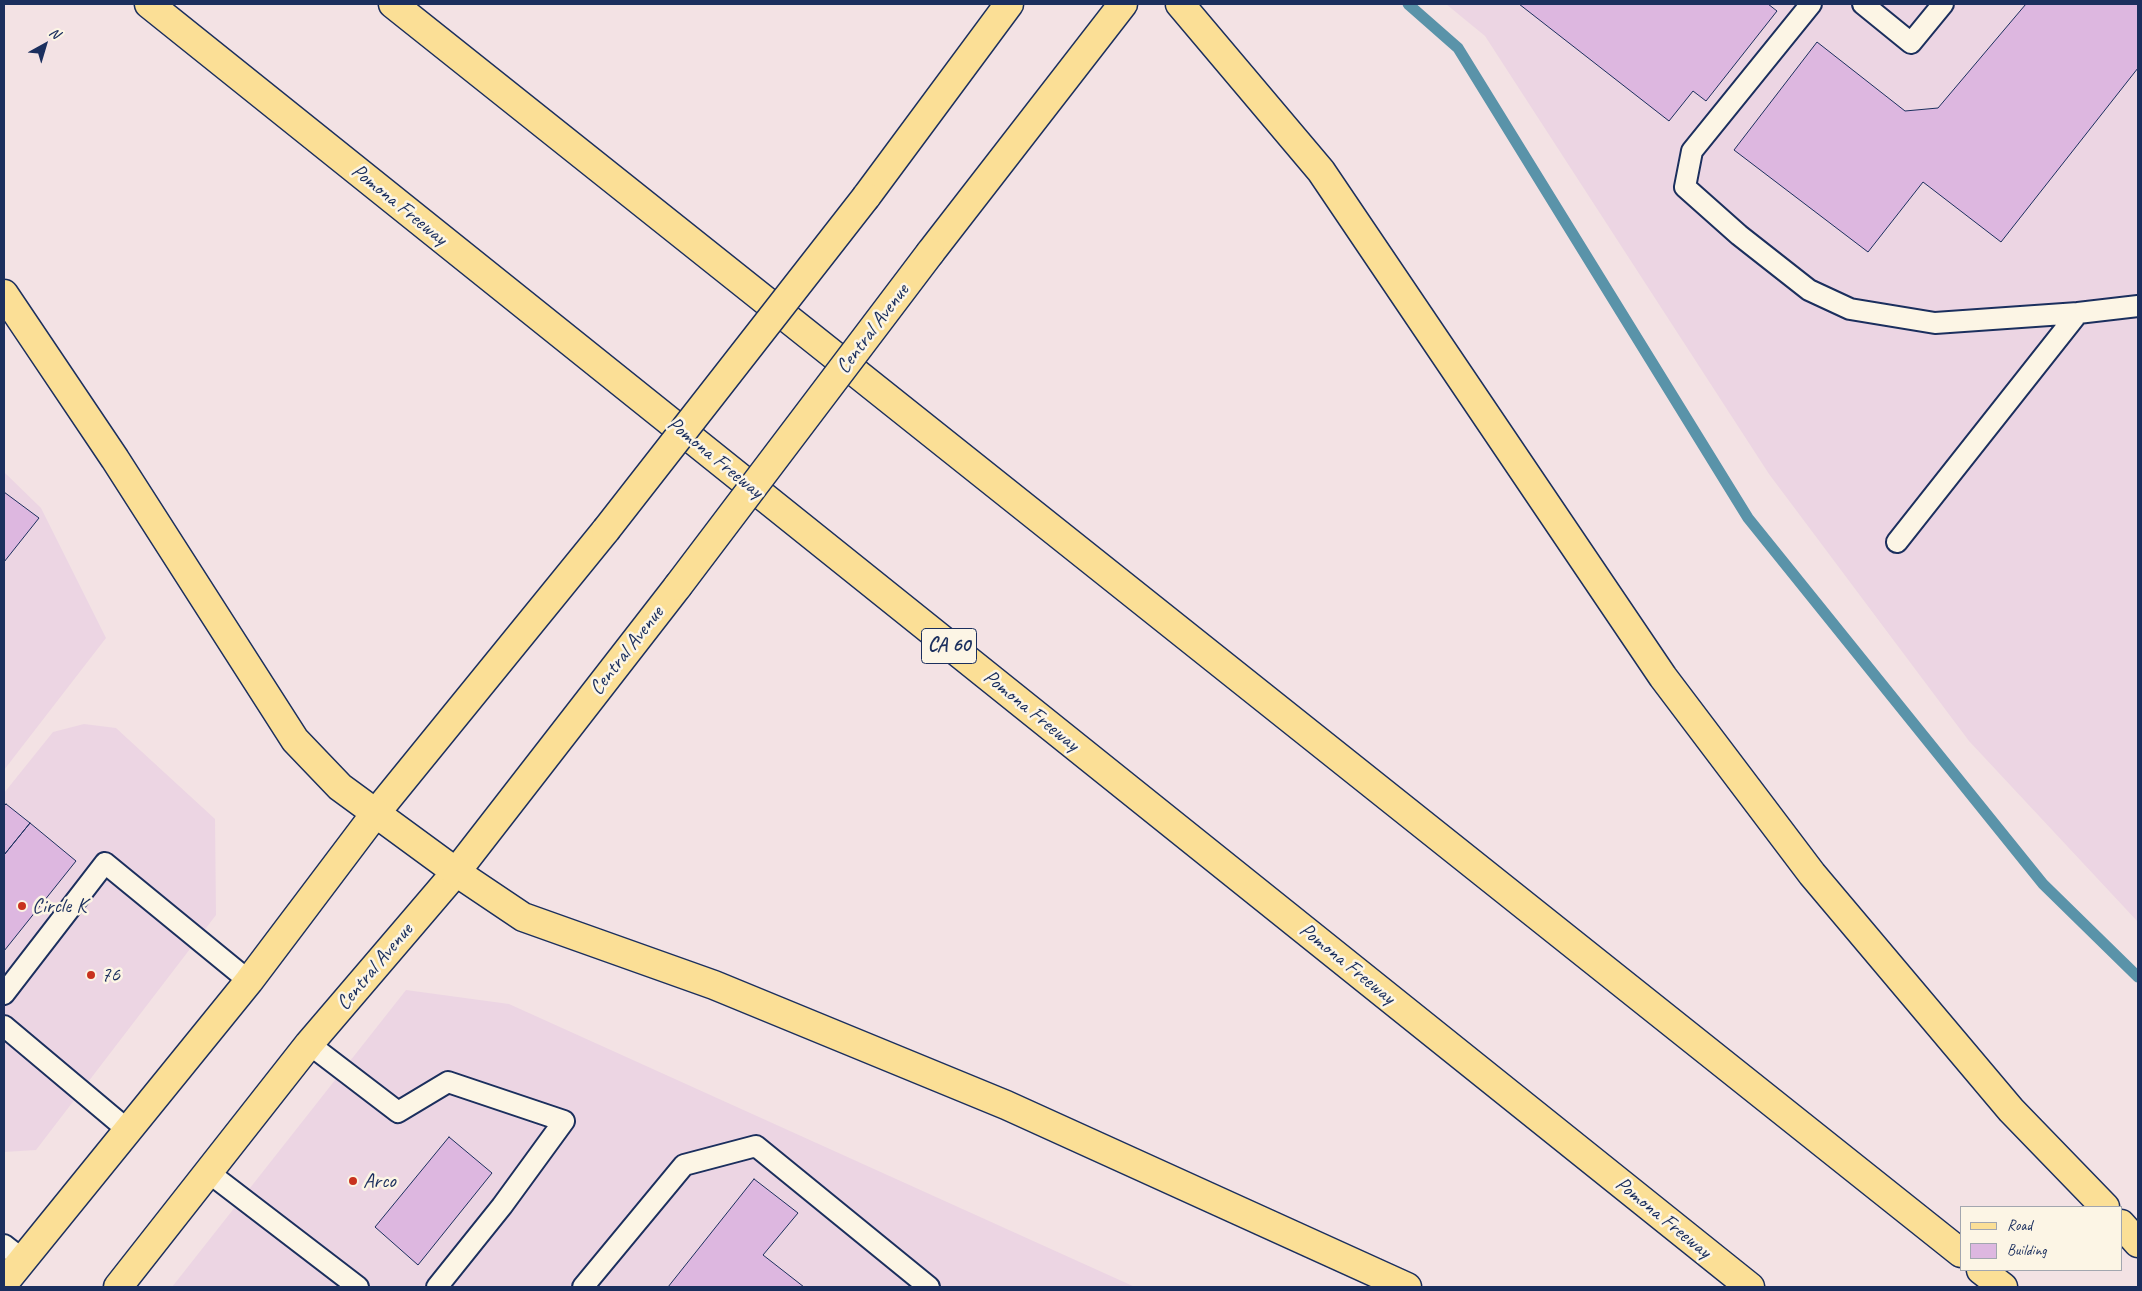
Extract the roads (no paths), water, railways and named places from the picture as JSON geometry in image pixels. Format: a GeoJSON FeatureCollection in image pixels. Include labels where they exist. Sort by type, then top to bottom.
{"type":"FeatureCollection","features":[{"type":"Feature","properties":{"kind":"main road","name":"Pomona Freeway"},"geometry":{"type":"LineString","coordinates":[[149,4],[1750,1287]]}},
{"type":"Feature","properties":{"kind":"main road"},"geometry":{"type":"LineString","coordinates":[[393,4],[1960,1252]]}},
{"type":"Feature","properties":{"kind":"main road"},"geometry":{"type":"LineString","coordinates":[[4,1283],[13,1252],[129,1131],[249,981],[375,814],[606,530],[866,197],[1009,4]]}},
{"type":"Feature","properties":{"kind":"main road","name":"Central Avenue"},"geometry":{"type":"LineString","coordinates":[[118,1287],[309,1044],[456,872],[678,586],[930,253],[1123,4]]}},
{"type":"Feature","properties":{"kind":"main road"},"geometry":{"type":"LineString","coordinates":[[1180,4],[1321,171],[1663,677],[1812,874],[2011,1110],[2103,1206]]}},
{"type":"Feature","properties":{"kind":"main road"},"geometry":{"type":"LineString","coordinates":[[4,294],[115,459],[295,740],[340,788],[456,872],[523,917],[714,985],[1006,1105],[1407,1287]]}},
{"type":"Feature","properties":{"kind":"main road"},"geometry":{"type":"LineString","coordinates":[[2122,1225],[2138,1242]]}},
{"type":"Feature","properties":{"kind":"main road"},"geometry":{"type":"LineString","coordinates":[[1982,1271],[2003,1287]]}},
{"type":"Feature","properties":{"kind":"lane"},"geometry":{"type":"LineString","coordinates":[[1811,4],[1692,151],[1686,187],[1740,236],[1809,290],[1850,309],[1935,323],[2078,314],[2138,306]]}},
{"type":"Feature","properties":{"kind":"lane"},"geometry":{"type":"LineString","coordinates":[[1863,4],[1911,43],[1943,4]]}},
{"type":"Feature","properties":{"kind":"lane"},"geometry":{"type":"LineString","coordinates":[[1897,542],[2078,314]]}},
{"type":"Feature","properties":{"kind":"lane"},"geometry":{"type":"LineString","coordinates":[[4,994],[105,863],[249,981]]}},
{"type":"Feature","properties":{"kind":"lane"},"geometry":{"type":"LineString","coordinates":[[4,1026],[129,1131]]}},
{"type":"Feature","properties":{"kind":"lane"},"geometry":{"type":"LineString","coordinates":[[309,1044],[398,1112],[448,1082],[564,1122],[502,1206],[436,1287]]}},
{"type":"Feature","properties":{"kind":"lane"},"geometry":{"type":"LineString","coordinates":[[583,1287],[684,1165],[756,1146],[928,1287]]}},
{"type":"Feature","properties":{"kind":"lane"},"geometry":{"type":"LineString","coordinates":[[208,1172],[358,1287]]}},
{"type":"Feature","properties":{"kind":"waterway"},"geometry":{"type":"LineString","coordinates":[[1408,4],[1458,48],[1748,518],[2043,884],[2138,977]]}},
{"type":"Feature","properties":{"kind":"place","name":"Circle K"},"geometry":{"type":"Point","coordinates":[22,906]}},
{"type":"Feature","properties":{"kind":"place","name":"76"},"geometry":{"type":"Point","coordinates":[91,975]}},
{"type":"Feature","properties":{"kind":"place","name":"Arco"},"geometry":{"type":"Point","coordinates":[353,1181]}}]}
